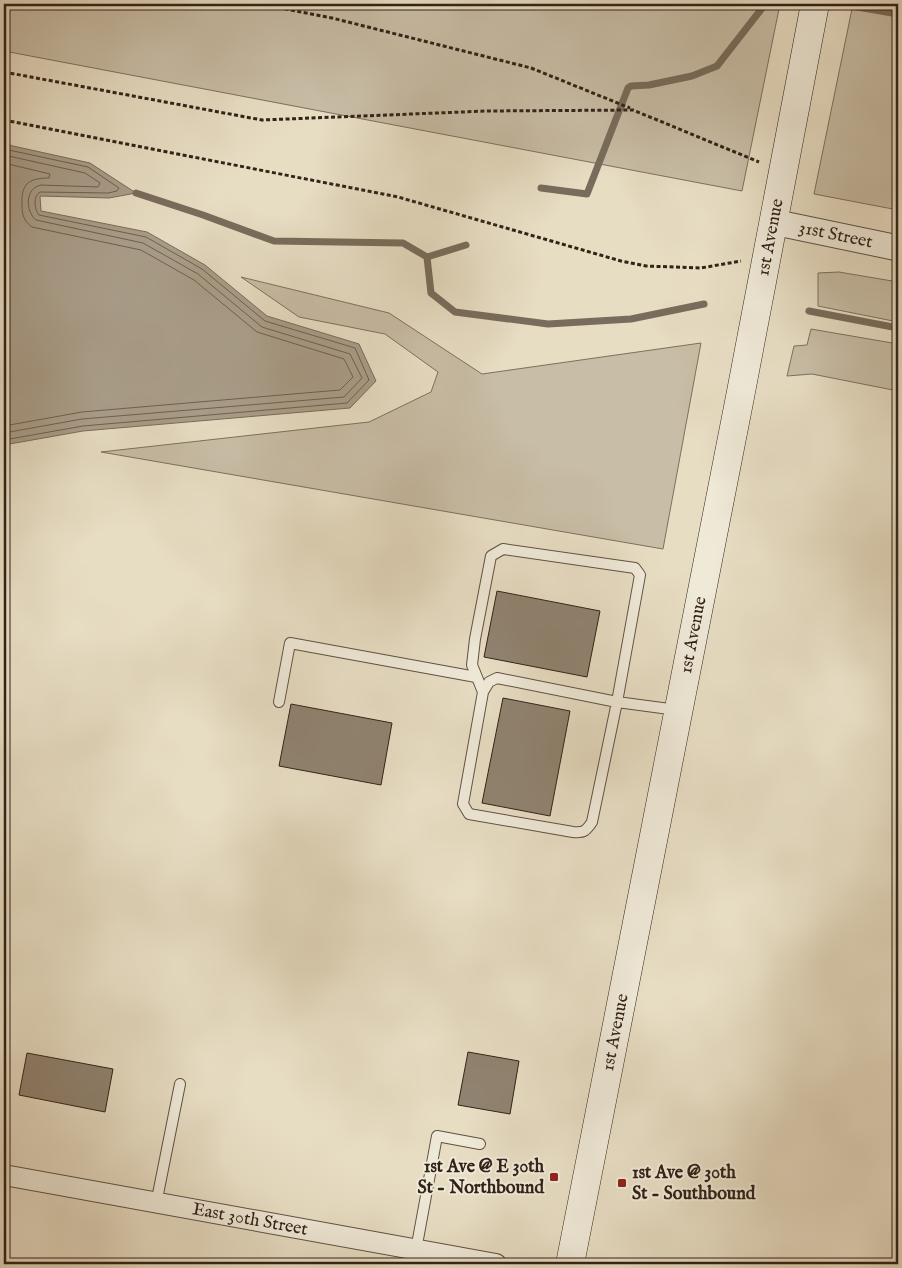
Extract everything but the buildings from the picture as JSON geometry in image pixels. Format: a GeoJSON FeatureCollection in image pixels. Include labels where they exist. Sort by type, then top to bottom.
{"type":"FeatureCollection","features":[{"type":"Feature","properties":{"kind":"main road","name":"1st Avenue"},"geometry":{"type":"LineString","coordinates":[[570,1264],[815,4]]}},
{"type":"Feature","properties":{"kind":"street","name":"31st Street"},"geometry":{"type":"LineString","coordinates":[[772,222],[898,248]]}},
{"type":"Feature","properties":{"kind":"street","name":"East 30th Street"},"geometry":{"type":"LineString","coordinates":[[4,1175],[496,1264]]}},
{"type":"Feature","properties":{"kind":"lane"},"geometry":{"type":"LineString","coordinates":[[483,692],[472,665],[474,639],[491,556],[503,549],[635,568],[640,575],[617,702],[592,822],[586,831],[580,833],[469,814],[462,804],[483,692],[489,682],[497,678],[617,702],[678,710]]}},
{"type":"Feature","properties":{"kind":"lane"},"geometry":{"type":"LineString","coordinates":[[279,702],[290,643],[476,678]]}},
{"type":"Feature","properties":{"kind":"lane"},"geometry":{"type":"LineString","coordinates":[[156,1204],[180,1084]]}},
{"type":"Feature","properties":{"kind":"lane"},"geometry":{"type":"LineString","coordinates":[[416,1250],[437,1136],[480,1144]]}},
{"type":"Feature","properties":{"kind":"path"},"geometry":{"type":"LineString","coordinates":[[259,4],[332,18],[531,68],[782,172]]}},
{"type":"Feature","properties":{"kind":"path"},"geometry":{"type":"LineString","coordinates":[[4,72],[262,120],[487,111],[633,110]]}},
{"type":"Feature","properties":{"kind":"path"},"geometry":{"type":"LineString","coordinates":[[4,120],[398,196],[622,261],[646,266],[701,268],[766,256]]}},
{"type":"Feature","properties":{"kind":"shaded area"},"geometry":{"type":"Polygon","coordinates":[[[4,4],[780,4],[742,191],[4,51],[4,4]]]}},
{"type":"Feature","properties":{"kind":"shaded area"},"geometry":{"type":"Polygon","coordinates":[[[853,4],[898,4],[898,210],[814,194],[853,4]]]}},
{"type":"Feature","properties":{"kind":"shaded area"},"geometry":{"type":"Polygon","coordinates":[[[839,272],[898,282],[898,322],[818,306],[818,273],[839,272]]]}},
{"type":"Feature","properties":{"kind":"shaded area"},"geometry":{"type":"Polygon","coordinates":[[[241,277],[389,313],[482,374],[701,343],[663,549],[101,452],[369,422],[431,392],[438,372],[385,334],[299,317],[241,277]]]}},
{"type":"Feature","properties":{"kind":"shaded area"},"geometry":{"type":"Polygon","coordinates":[[[811,329],[898,344],[898,391],[812,374],[787,376],[794,346],[807,345],[811,329]]]}},
{"type":"Feature","properties":{"kind":"water"},"geometry":{"type":"Polygon","coordinates":[[[4,144],[90,163],[136,193],[109,198],[40,196],[41,211],[147,232],[205,265],[267,316],[359,344],[376,381],[350,408],[83,431],[4,445],[4,144]]]}},
{"type":"Feature","properties":{"kind":"waterway"},"geometry":{"type":"LineString","coordinates":[[541,188],[587,194],[628,88],[692,76],[717,66],[763,7],[770,4]]}},
{"type":"Feature","properties":{"kind":"waterway"},"geometry":{"type":"LineString","coordinates":[[852,6],[898,14]]}},
{"type":"Feature","properties":{"kind":"waterway"},"geometry":{"type":"LineString","coordinates":[[136,193],[274,241],[403,243],[427,257],[431,293],[455,312],[548,324],[631,319],[704,304]]}},
{"type":"Feature","properties":{"kind":"waterway"},"geometry":{"type":"LineString","coordinates":[[427,257],[466,245]]}},
{"type":"Feature","properties":{"kind":"waterway"},"geometry":{"type":"LineString","coordinates":[[809,311],[898,328]]}},
{"type":"Feature","properties":{"kind":"place","name":"1st Ave @ E 30th St - Northbound"},"geometry":{"type":"Point","coordinates":[554,1177]}},
{"type":"Feature","properties":{"kind":"place","name":"1st Ave @ 30th St - Southbound"},"geometry":{"type":"Point","coordinates":[622,1183]}}]}
